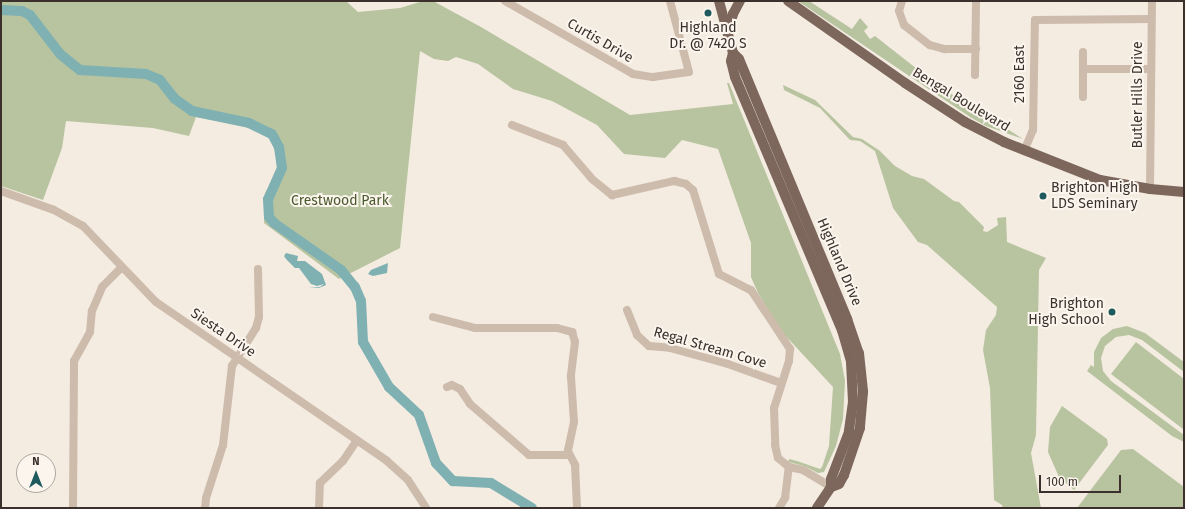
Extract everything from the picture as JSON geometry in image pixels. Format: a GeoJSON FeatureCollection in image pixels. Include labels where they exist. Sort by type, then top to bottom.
{"type":"FeatureCollection","features":[{"type":"Feature","properties":{"kind":"main road","name":"Highland Drive"},"geometry":{"type":"LineString","coordinates":[[719,1],[733,53],[739,59],[848,318],[859,354],[863,392],[860,428],[844,475],[839,484],[831,487],[817,508]]}},
{"type":"Feature","properties":{"kind":"main road"},"geometry":{"type":"LineString","coordinates":[[728,34],[733,14],[740,1]]}},
{"type":"Feature","properties":{"kind":"main road","name":"Bengal Boulevard"},"geometry":{"type":"LineString","coordinates":[[781,1],[790,3],[965,122],[1024,151],[1100,180],[1150,189],[1184,192]]}},
{"type":"Feature","properties":{"kind":"street","name":"Curtis Drive"},"geometry":{"type":"LineString","coordinates":[[505,1],[632,74],[653,77],[689,72],[670,1]]}},
{"type":"Feature","properties":{"kind":"street"},"geometry":{"type":"LineString","coordinates":[[902,1],[899,10],[904,26],[930,46],[944,49],[976,49]]}},
{"type":"Feature","properties":{"kind":"street"},"geometry":{"type":"LineString","coordinates":[[976,1],[976,75]]}},
{"type":"Feature","properties":{"kind":"street","name":"Butler Hills Drive"},"geometry":{"type":"LineString","coordinates":[[1150,189],[1152,1]]}},
{"type":"Feature","properties":{"kind":"street","name":"2160 East"},"geometry":{"type":"LineString","coordinates":[[1024,151],[1033,130],[1036,20],[1151,19]]}},
{"type":"Feature","properties":{"kind":"street"},"geometry":{"type":"LineString","coordinates":[[1084,52],[1084,97]]}},
{"type":"Feature","properties":{"kind":"street"},"geometry":{"type":"LineString","coordinates":[[1084,69],[1151,69]]}},
{"type":"Feature","properties":{"kind":"street"},"geometry":{"type":"LineString","coordinates":[[512,125],[563,145],[592,179],[612,195],[674,181],[690,187],[696,196],[719,274],[751,290],[788,345],[789,361],[774,408],[775,445],[778,458],[789,467],[803,470],[831,487]]}},
{"type":"Feature","properties":{"kind":"street","name":"Siesta Drive"},"geometry":{"type":"LineString","coordinates":[[1,191],[35,202],[76,221],[94,235],[156,302],[399,470],[426,508]]}},
{"type":"Feature","properties":{"kind":"street"},"geometry":{"type":"LineString","coordinates":[[73,508],[74,361],[90,332],[92,311],[102,287],[122,267]]}},
{"type":"Feature","properties":{"kind":"street"},"geometry":{"type":"LineString","coordinates":[[205,508],[206,498],[223,445],[229,379],[236,358],[256,328],[259,317],[258,269]]}},
{"type":"Feature","properties":{"kind":"street","name":"Regal Stream Cove"},"geometry":{"type":"LineString","coordinates":[[627,310],[631,315],[637,335],[650,346],[670,348],[728,364],[781,383]]}},
{"type":"Feature","properties":{"kind":"street"},"geometry":{"type":"LineString","coordinates":[[433,317],[475,328],[557,328],[572,332],[575,342],[571,376],[574,422],[568,445],[569,455],[575,465],[577,508]]}},
{"type":"Feature","properties":{"kind":"street"},"geometry":{"type":"LineString","coordinates":[[447,387],[452,385],[460,389],[470,404],[528,455],[569,455]]}},
{"type":"Feature","properties":{"kind":"street"},"geometry":{"type":"LineString","coordinates":[[319,508],[320,483],[343,461],[357,440]]}},
{"type":"Feature","properties":{"kind":"street"},"geometry":{"type":"LineString","coordinates":[[779,508],[785,498],[789,467]]}},
{"type":"Feature","properties":{"kind":"green space","name":"Crestwood Park"},"geometry":{"type":"Polygon","coordinates":[[[1,1],[346,1],[358,12],[400,8],[423,1],[433,1],[481,27],[630,115],[733,104],[727,83],[729,83],[840,354],[845,381],[843,419],[836,446],[824,472],[818,473],[804,466],[788,462],[789,459],[820,469],[822,467],[829,446],[833,387],[782,332],[758,293],[751,277],[751,243],[718,149],[682,140],[665,158],[624,154],[597,125],[552,101],[513,89],[478,64],[456,57],[448,61],[434,59],[420,51],[400,248],[339,279],[264,223],[265,193],[281,169],[270,135],[248,127],[196,117],[189,136],[153,128],[66,121],[62,148],[43,200],[1,186],[1,1]]]}},
{"type":"Feature","properties":{"kind":"green space"},"geometry":{"type":"Polygon","coordinates":[[[798,1],[809,1],[852,29],[860,18],[868,27],[864,31],[870,39],[875,36],[940,87],[1023,139],[986,126],[970,117],[798,1]]]}},
{"type":"Feature","properties":{"kind":"green space"},"geometry":{"type":"Polygon","coordinates":[[[783,85],[815,100],[853,137],[862,139],[880,151],[895,166],[912,176],[924,179],[954,201],[959,202],[984,227],[983,231],[987,232],[998,225],[997,218],[1006,217],[1007,242],[1046,258],[1039,270],[1036,435],[1031,453],[1041,508],[1003,508],[1002,505],[994,500],[990,388],[983,350],[986,330],[996,315],[997,307],[927,245],[918,242],[893,208],[875,151],[860,141],[850,140],[820,108],[784,90],[783,85]]]}},
{"type":"Feature","properties":{"kind":"green space"},"geometry":{"type":"Polygon","coordinates":[[[1127,326],[1145,333],[1184,362],[1184,372],[1142,340],[1129,335],[1116,337],[1105,346],[1101,358],[1103,371],[1111,381],[1184,435],[1184,442],[1172,436],[1087,371],[1091,365],[1094,367],[1094,352],[1101,338],[1113,329],[1127,326]]]}},
{"type":"Feature","properties":{"kind":"green space"},"geometry":{"type":"Polygon","coordinates":[[[1136,342],[1184,379],[1183,429],[1111,374],[1136,342]]]}},
{"type":"Feature","properties":{"kind":"green space"},"geometry":{"type":"Polygon","coordinates":[[[1062,406],[1107,439],[1108,445],[1074,490],[1059,477],[1048,452],[1050,427],[1062,406]]]}},
{"type":"Feature","properties":{"kind":"green space"},"geometry":{"type":"Polygon","coordinates":[[[1133,449],[1184,487],[1184,508],[1077,508],[1121,450],[1133,449]]]}},
{"type":"Feature","properties":{"kind":"water"},"geometry":{"type":"Polygon","coordinates":[[[286,253],[298,256],[297,261],[305,261],[322,274],[326,285],[319,288],[309,288],[320,287],[324,284],[317,286],[311,284],[299,268],[295,268],[286,259],[284,256],[286,253]]]}},
{"type":"Feature","properties":{"kind":"water"},"geometry":{"type":"Polygon","coordinates":[[[388,263],[387,273],[373,276],[368,274],[371,270],[388,263]]]}},
{"type":"Feature","properties":{"kind":"waterway"},"geometry":{"type":"LineString","coordinates":[[1,10],[22,11],[30,15],[60,54],[80,70],[146,74],[160,80],[175,99],[192,111],[249,123],[272,134],[279,147],[282,168],[268,199],[269,217],[274,223],[341,270],[355,287],[361,301],[363,342],[389,387],[419,415],[436,463],[453,481],[491,483],[532,508]]}},
{"type":"Feature","properties":{"kind":"place","name":"Highland Dr. @ 7420 S"},"geometry":{"type":"Point","coordinates":[708,13]}},
{"type":"Feature","properties":{"kind":"place","name":"Brighton High LDS Seminary"},"geometry":{"type":"Point","coordinates":[1043,196]}},
{"type":"Feature","properties":{"kind":"place","name":"Brighton High School"},"geometry":{"type":"Point","coordinates":[1112,312]}}]}
